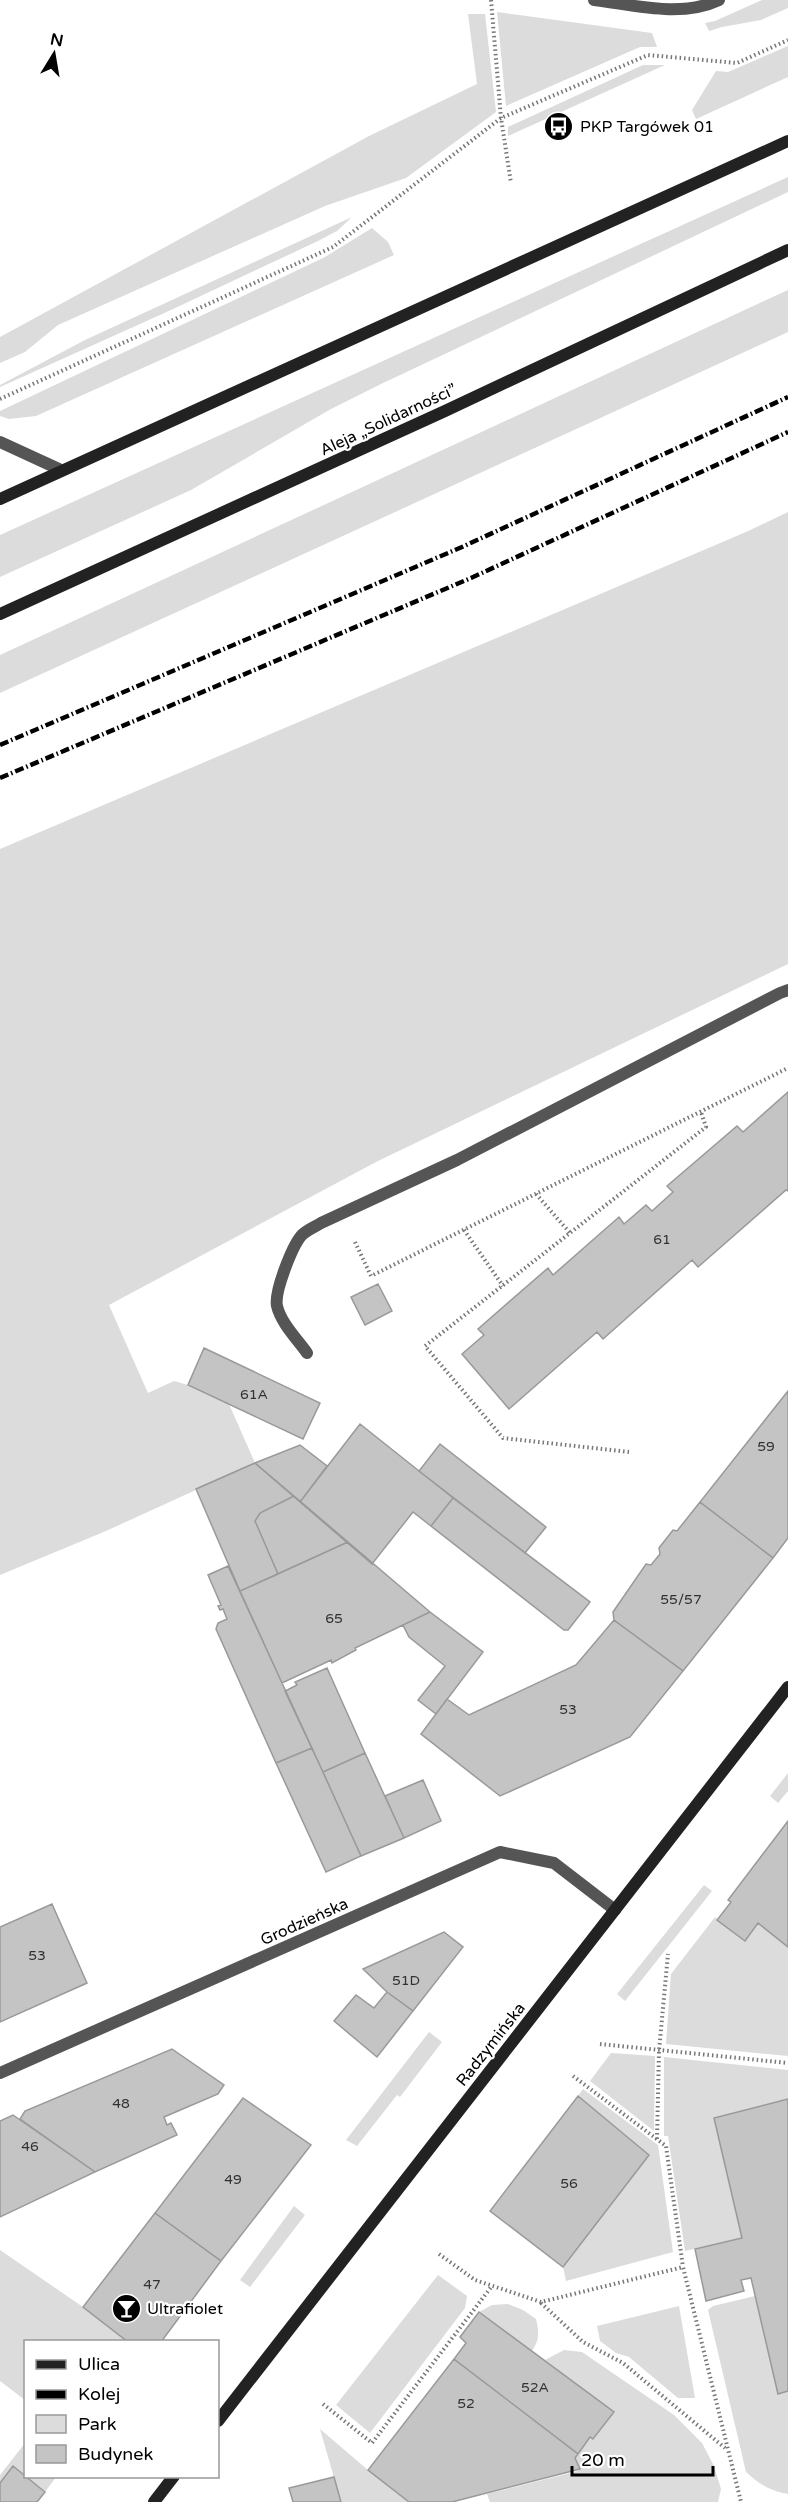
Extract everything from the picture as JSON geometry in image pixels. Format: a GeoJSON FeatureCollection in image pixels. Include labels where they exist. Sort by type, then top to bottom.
{"type":"FeatureCollection","features":[{"type":"Feature","properties":{"kind":"main road"},"geometry":{"type":"LineString","coordinates":[[0,499],[788,141]]}},
{"type":"Feature","properties":{"kind":"main road","name":"Aleja „Solidarności”"},"geometry":{"type":"LineString","coordinates":[[0,614],[445,411],[788,250]]}},
{"type":"Feature","properties":{"kind":"main road","name":"Radzymińska"},"geometry":{"type":"LineString","coordinates":[[219,2420],[788,1687]]}},
{"type":"Feature","properties":{"kind":"main road"},"geometry":{"type":"LineString","coordinates":[[154,2502],[172,2478]]}},
{"type":"Feature","properties":{"kind":"street"},"geometry":{"type":"LineString","coordinates":[[594,0],[667,5],[711,4],[719,0]]}},
{"type":"Feature","properties":{"kind":"street"},"geometry":{"type":"LineString","coordinates":[[0,442],[61,470]]}},
{"type":"Feature","properties":{"kind":"street"},"geometry":{"type":"LineString","coordinates":[[308,1353],[289,1329],[277,1305],[281,1281],[292,1252],[302,1235],[340,1214],[457,1160],[788,990]]}},
{"type":"Feature","properties":{"kind":"street","name":"Grodzieńska"},"geometry":{"type":"LineString","coordinates":[[0,2073],[500,1852],[555,1863],[615,1910]]}},
{"type":"Feature","properties":{"kind":"path"},"geometry":{"type":"LineString","coordinates":[[491,0],[501,118],[511,183]]}},
{"type":"Feature","properties":{"kind":"path"},"geometry":{"type":"LineString","coordinates":[[0,399],[333,247],[501,118],[648,55],[737,63],[788,40]]}},
{"type":"Feature","properties":{"kind":"path"},"geometry":{"type":"LineString","coordinates":[[340,1214],[372,1276],[788,1068]]}},
{"type":"Feature","properties":{"kind":"path"},"geometry":{"type":"LineString","coordinates":[[629,1452],[503,1438],[425,1346],[706,1127],[701,1112]]}},
{"type":"Feature","properties":{"kind":"path"},"geometry":{"type":"LineString","coordinates":[[537,1194],[570,1233]]}},
{"type":"Feature","properties":{"kind":"path"},"geometry":{"type":"LineString","coordinates":[[464,1230],[503,1286]]}},
{"type":"Feature","properties":{"kind":"path"},"geometry":{"type":"LineString","coordinates":[[657,2139],[659,2051],[668,1954]]}},
{"type":"Feature","properties":{"kind":"path"},"geometry":{"type":"LineString","coordinates":[[600,2044],[788,2063]]}},
{"type":"Feature","properties":{"kind":"path"},"geometry":{"type":"LineString","coordinates":[[573,2076],[666,2146],[683,2266],[726,2449],[741,2502]]}},
{"type":"Feature","properties":{"kind":"path"},"geometry":{"type":"LineString","coordinates":[[439,2254],[475,2280],[541,2302],[583,2342],[623,2363],[726,2449]]}},
{"type":"Feature","properties":{"kind":"path"},"geometry":{"type":"LineString","coordinates":[[541,2302],[683,2266]]}},
{"type":"Feature","properties":{"kind":"path"},"geometry":{"type":"LineString","coordinates":[[323,2404],[372,2443],[492,2286]]}},
{"type":"Feature","properties":{"kind":"green space"},"geometry":{"type":"Polygon","coordinates":[[[762,0],[788,0],[788,8],[761,20],[709,31],[705,23],[715,21],[762,0]]]}},
{"type":"Feature","properties":{"kind":"green space"},"geometry":{"type":"Polygon","coordinates":[[[497,12],[652,33],[657,47],[640,47],[506,106],[497,12]]]}},
{"type":"Feature","properties":{"kind":"green space"},"geometry":{"type":"Polygon","coordinates":[[[468,14],[485,14],[496,112],[406,178],[325,206],[58,325],[25,352],[0,363],[0,337],[369,136],[477,84],[468,14]]]}},
{"type":"Feature","properties":{"kind":"green space"},"geometry":{"type":"Polygon","coordinates":[[[788,46],[788,77],[696,119],[692,110],[716,71],[728,72],[788,46]]]}},
{"type":"Feature","properties":{"kind":"green space"},"geometry":{"type":"Polygon","coordinates":[[[643,65],[665,65],[508,136],[508,127],[643,65]]]}},
{"type":"Feature","properties":{"kind":"green space"},"geometry":{"type":"Polygon","coordinates":[[[788,177],[788,192],[381,384],[331,409],[191,490],[0,577],[0,535],[788,177]]]}},
{"type":"Feature","properties":{"kind":"green space"},"geometry":{"type":"Polygon","coordinates":[[[352,217],[337,231],[318,241],[0,387],[85,340],[352,217]]]}},
{"type":"Feature","properties":{"kind":"green space"},"geometry":{"type":"Polygon","coordinates":[[[372,228],[388,242],[394,255],[36,416],[9,419],[0,416],[0,411],[325,257],[372,228]]]}},
{"type":"Feature","properties":{"kind":"green space"},"geometry":{"type":"Polygon","coordinates":[[[788,290],[788,332],[0,693],[0,655],[788,290]]]}},
{"type":"Feature","properties":{"kind":"green space"},"geometry":{"type":"Polygon","coordinates":[[[788,512],[788,964],[376,1162],[109,1305],[148,1393],[174,1381],[229,1404],[255,1463],[106,1531],[0,1575],[0,849],[746,532],[788,512]]]}},
{"type":"Feature","properties":{"kind":"green space"},"geometry":{"type":"Polygon","coordinates":[[[788,1773],[788,1791],[778,1803],[770,1796],[788,1773]]]}},
{"type":"Feature","properties":{"kind":"green space"},"geometry":{"type":"Polygon","coordinates":[[[704,1885],[712,1891],[625,2001],[617,1994],[704,1885]]]}},
{"type":"Feature","properties":{"kind":"green space"},"geometry":{"type":"Polygon","coordinates":[[[715,1917],[744,1941],[758,1923],[788,1947],[788,2056],[666,2044],[671,1974],[715,1917]]]}},
{"type":"Feature","properties":{"kind":"green space"},"geometry":{"type":"Polygon","coordinates":[[[429,2032],[442,2042],[400,2097],[397,2095],[357,2146],[346,2140],[429,2032]]]}},
{"type":"Feature","properties":{"kind":"green space"},"geometry":{"type":"Polygon","coordinates":[[[611,2053],[655,2056],[654,2131],[590,2081],[611,2053]]]}},
{"type":"Feature","properties":{"kind":"green space"},"geometry":{"type":"Polygon","coordinates":[[[664,2057],[788,2070],[788,2099],[714,2118],[742,2238],[685,2251],[668,2136],[664,2136],[664,2057]]]}},
{"type":"Feature","properties":{"kind":"green space"},"geometry":{"type":"Polygon","coordinates":[[[583,2089],[658,2145],[673,2252],[566,2281],[563,2267],[649,2155],[578,2096],[583,2089]]]}},
{"type":"Feature","properties":{"kind":"green space"},"geometry":{"type":"Polygon","coordinates":[[[294,2206],[305,2215],[250,2287],[240,2280],[294,2206]]]}},
{"type":"Feature","properties":{"kind":"green space"},"geometry":{"type":"Polygon","coordinates":[[[0,2250],[127,2340],[24,2340],[24,2399],[0,2381],[0,2250]]]}},
{"type":"Feature","properties":{"kind":"green space"},"geometry":{"type":"Polygon","coordinates":[[[438,2275],[467,2296],[465,2308],[370,2433],[336,2405],[438,2275]]]}},
{"type":"Feature","properties":{"kind":"green space"},"geometry":{"type":"Polygon","coordinates":[[[755,2296],[779,2394],[788,2391],[788,2494],[765,2486],[746,2472],[708,2310],[713,2306],[755,2296]]]}},
{"type":"Feature","properties":{"kind":"green space"},"geometry":{"type":"Polygon","coordinates":[[[508,2304],[536,2319],[538,2336],[531,2352],[479,2312],[492,2305],[508,2304]]]}},
{"type":"Feature","properties":{"kind":"green space"},"geometry":{"type":"Polygon","coordinates":[[[679,2306],[695,2398],[678,2398],[629,2357],[616,2353],[600,2341],[597,2326],[679,2306]]]}},
{"type":"Feature","properties":{"kind":"green space"},"geometry":{"type":"Polygon","coordinates":[[[564,2350],[582,2352],[674,2415],[702,2443],[714,2466],[721,2489],[718,2502],[490,2502],[487,2494],[578,2471],[580,2468],[575,2458],[590,2437],[594,2439],[614,2412],[545,2360],[564,2350]]]}},
{"type":"Feature","properties":{"kind":"green space"},"geometry":{"type":"Polygon","coordinates":[[[320,2429],[368,2470],[409,2502],[341,2502],[320,2429]]]}},
{"type":"Feature","properties":{"kind":"green space"},"geometry":{"type":"Polygon","coordinates":[[[24,2444],[24,2474],[13,2466],[0,2483],[0,2475],[24,2444]]]}},
{"type":"Feature","properties":{"kind":"green space"},"geometry":{"type":"Polygon","coordinates":[[[27,2478],[55,2478],[45,2492],[27,2478]]]}},
{"type":"Feature","properties":{"kind":"building"},"geometry":{"type":"Polygon","coordinates":[[[788,1092],[788,1191],[786,1190],[698,1267],[692,1260],[603,1339],[597,1332],[509,1409],[462,1354],[484,1335],[478,1329],[548,1268],[553,1275],[619,1217],[624,1224],[646,1205],[652,1211],[673,1192],[667,1186],[737,1126],[743,1132],[788,1092]]]}},
{"type":"Feature","properties":{"kind":"building"},"geometry":{"type":"Polygon","coordinates":[[[378,1284],[392,1311],[365,1325],[351,1297],[378,1284]]]}},
{"type":"Feature","properties":{"kind":"building"},"geometry":{"type":"Polygon","coordinates":[[[204,1348],[320,1403],[303,1439],[188,1385],[204,1348]]]}},
{"type":"Feature","properties":{"kind":"building"},"geometry":{"type":"Polygon","coordinates":[[[788,1391],[788,1538],[773,1558],[700,1502],[788,1391]]]}},
{"type":"Feature","properties":{"kind":"building"},"geometry":{"type":"Polygon","coordinates":[[[360,1424],[453,1498],[431,1526],[413,1512],[372,1564],[300,1502],[360,1424]]]}},
{"type":"Feature","properties":{"kind":"building"},"geometry":{"type":"Polygon","coordinates":[[[440,1444],[546,1527],[525,1553],[419,1471],[440,1444]]]}},
{"type":"Feature","properties":{"kind":"building"},"geometry":{"type":"Polygon","coordinates":[[[300,1445],[327,1466],[300,1502],[255,1463],[300,1445]]]}},
{"type":"Feature","properties":{"kind":"building"},"geometry":{"type":"Polygon","coordinates":[[[255,1463],[294,1496],[260,1513],[255,1521],[278,1574],[240,1591],[196,1489],[255,1463]]]}},
{"type":"Feature","properties":{"kind":"building"},"geometry":{"type":"Polygon","coordinates":[[[294,1496],[348,1542],[278,1574],[255,1521],[260,1513],[294,1496]]]}},
{"type":"Feature","properties":{"kind":"building"},"geometry":{"type":"Polygon","coordinates":[[[453,1498],[590,1602],[568,1630],[564,1630],[431,1526],[453,1498]]]}},
{"type":"Feature","properties":{"kind":"building"},"geometry":{"type":"Polygon","coordinates":[[[700,1502],[773,1558],[683,1671],[614,1620],[613,1612],[646,1564],[651,1565],[660,1554],[659,1548],[673,1530],[677,1531],[700,1502]]]}},
{"type":"Feature","properties":{"kind":"building"},"geometry":{"type":"Polygon","coordinates":[[[348,1542],[430,1612],[355,1648],[356,1650],[332,1663],[331,1660],[282,1683],[240,1591],[348,1542]]]}},
{"type":"Feature","properties":{"kind":"building"},"geometry":{"type":"Polygon","coordinates":[[[228,1566],[312,1748],[276,1763],[216,1629],[218,1623],[227,1619],[223,1609],[220,1610],[218,1606],[221,1605],[208,1575],[228,1566]]]}},
{"type":"Feature","properties":{"kind":"building"},"geometry":{"type":"Polygon","coordinates":[[[430,1612],[483,1652],[436,1714],[418,1700],[445,1666],[409,1637],[403,1625],[430,1612]]]}},
{"type":"Feature","properties":{"kind":"building"},"geometry":{"type":"Polygon","coordinates":[[[614,1620],[683,1671],[630,1737],[500,1796],[421,1734],[447,1699],[469,1715],[576,1665],[614,1620]]]}},
{"type":"Feature","properties":{"kind":"building"},"geometry":{"type":"Polygon","coordinates":[[[327,1668],[365,1753],[323,1772],[285,1691],[297,1685],[295,1682],[327,1668]]]}},
{"type":"Feature","properties":{"kind":"building"},"geometry":{"type":"Polygon","coordinates":[[[312,1748],[361,1856],[326,1872],[276,1763],[312,1748]]]}},
{"type":"Feature","properties":{"kind":"building"},"geometry":{"type":"Polygon","coordinates":[[[365,1753],[404,1838],[361,1856],[323,1772],[365,1753]]]}},
{"type":"Feature","properties":{"kind":"building"},"geometry":{"type":"Polygon","coordinates":[[[423,1780],[441,1821],[404,1838],[385,1796],[423,1780]]]}},
{"type":"Feature","properties":{"kind":"building"},"geometry":{"type":"Polygon","coordinates":[[[788,1821],[788,1947],[758,1923],[745,1941],[717,1920],[731,1902],[728,1900],[788,1821]]]}},
{"type":"Feature","properties":{"kind":"building"},"geometry":{"type":"Polygon","coordinates":[[[52,1904],[87,1983],[0,2022],[0,1927],[52,1904]]]}},
{"type":"Feature","properties":{"kind":"building"},"geometry":{"type":"Polygon","coordinates":[[[444,1932],[463,1947],[413,2011],[387,1992],[363,1969],[444,1932]]]}},
{"type":"Feature","properties":{"kind":"building"},"geometry":{"type":"Polygon","coordinates":[[[387,1992],[413,2011],[377,2057],[334,2021],[356,1995],[374,2008],[387,1992]]]}},
{"type":"Feature","properties":{"kind":"building"},"geometry":{"type":"Polygon","coordinates":[[[172,2049],[224,2085],[218,2094],[164,2117],[167,2125],[171,2123],[177,2135],[95,2172],[20,2119],[25,2111],[172,2049]]]}},
{"type":"Feature","properties":{"kind":"building"},"geometry":{"type":"Polygon","coordinates":[[[578,2096],[649,2155],[563,2267],[490,2211],[578,2096]]]}},
{"type":"Feature","properties":{"kind":"building"},"geometry":{"type":"Polygon","coordinates":[[[243,2098],[311,2145],[221,2261],[155,2213],[243,2098]]]}},
{"type":"Feature","properties":{"kind":"building"},"geometry":{"type":"Polygon","coordinates":[[[788,2099],[788,2391],[778,2394],[751,2278],[741,2280],[744,2291],[706,2301],[695,2249],[742,2238],[714,2118],[788,2099]]]}},
{"type":"Feature","properties":{"kind":"building"},"geometry":{"type":"Polygon","coordinates":[[[13,2115],[95,2172],[0,2217],[0,2121],[13,2115]]]}},
{"type":"Feature","properties":{"kind":"building"},"geometry":{"type":"Polygon","coordinates":[[[155,2213],[221,2261],[162,2340],[125,2340],[83,2307],[155,2213]]]}},
{"type":"Feature","properties":{"kind":"building"},"geometry":{"type":"Polygon","coordinates":[[[479,2312],[614,2412],[593,2439],[590,2437],[578,2454],[454,2359],[466,2343],[460,2337],[479,2312]]]}},
{"type":"Feature","properties":{"kind":"building"},"geometry":{"type":"Polygon","coordinates":[[[454,2359],[578,2454],[575,2458],[580,2469],[452,2502],[409,2502],[368,2470],[454,2359]]]}},
{"type":"Feature","properties":{"kind":"building"},"geometry":{"type":"Polygon","coordinates":[[[13,2466],[24,2475],[24,2478],[28,2478],[45,2492],[37,2502],[0,2502],[0,2483],[13,2466]]]}},
{"type":"Feature","properties":{"kind":"building"},"geometry":{"type":"Polygon","coordinates":[[[334,2477],[341,2502],[293,2502],[289,2488],[334,2477]]]}},
{"type":"Feature","properties":{"kind":"railway"},"geometry":{"type":"LineString","coordinates":[[0,745],[462,547],[788,397]]}},
{"type":"Feature","properties":{"kind":"railway"},"geometry":{"type":"LineString","coordinates":[[0,778],[471,578],[788,432]]}},
{"type":"Feature","properties":{"kind":"place","name":"PKP Targówek 01"},"geometry":{"type":"Point","coordinates":[559,126]}},
{"type":"Feature","properties":{"kind":"place","name":"Ultrafiolet"},"geometry":{"type":"Point","coordinates":[126,2308]}}]}
